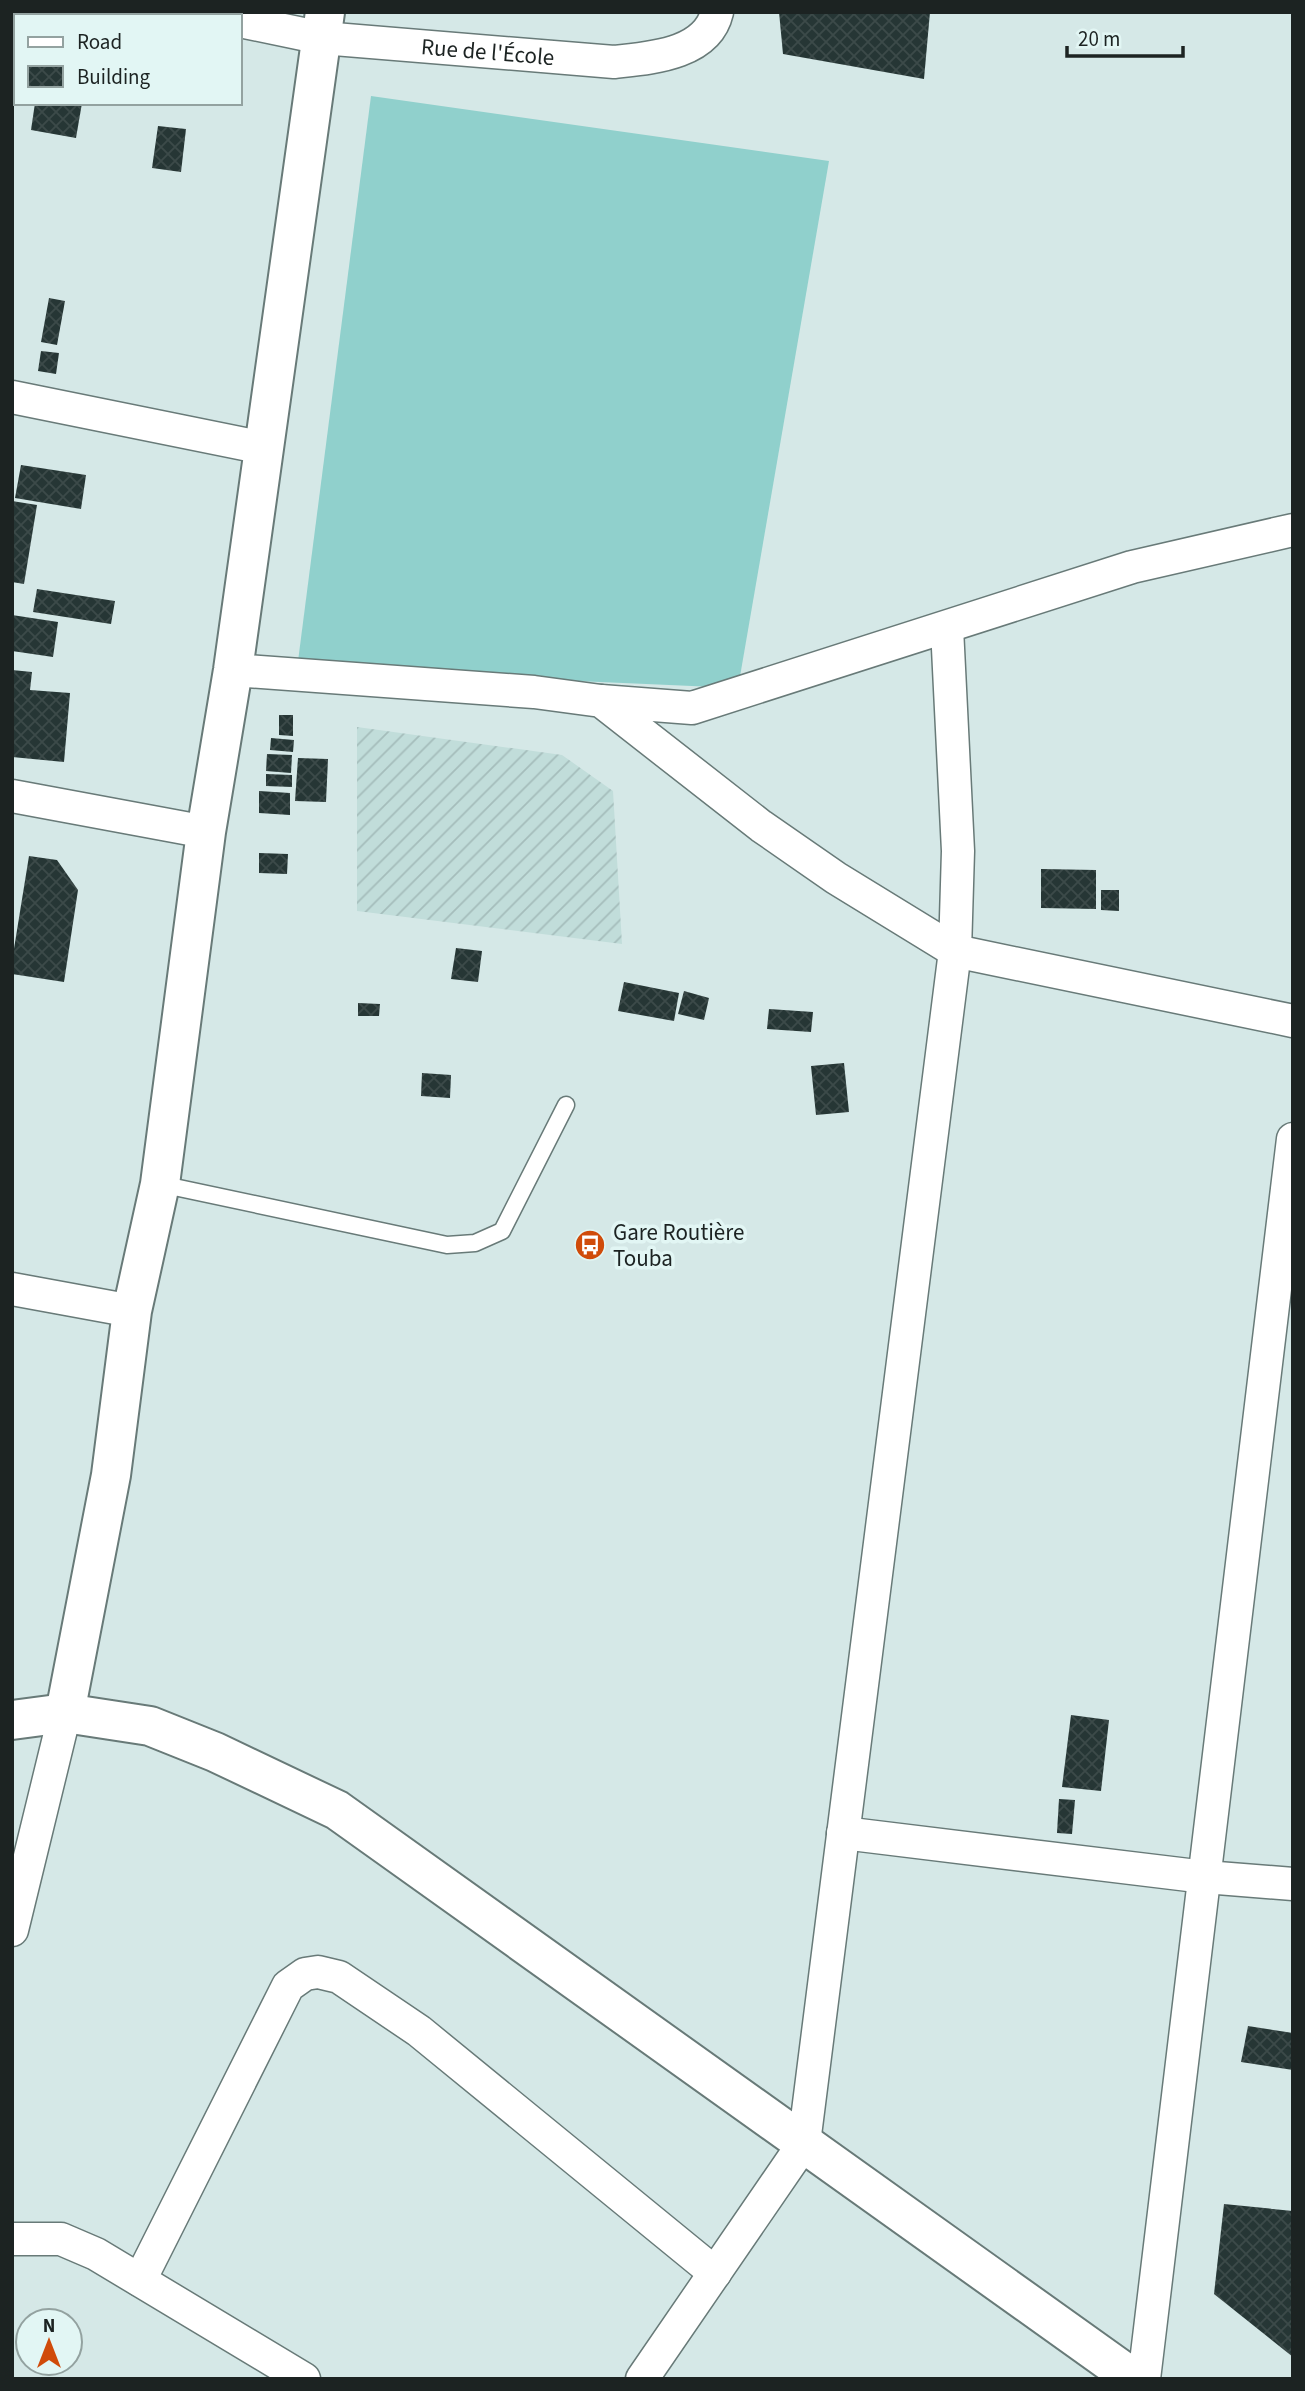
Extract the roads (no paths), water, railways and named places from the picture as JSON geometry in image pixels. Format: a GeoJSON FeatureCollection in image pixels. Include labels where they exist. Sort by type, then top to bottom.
{"type":"FeatureCollection","features":[{"type":"Feature","properties":{"kind":"main road"},"geometry":{"type":"LineString","coordinates":[[65,1713],[111,1475],[132,1311],[160,1184],[206,832],[233,670],[323,25]]}},
{"type":"Feature","properties":{"kind":"main road"},"geometry":{"type":"LineString","coordinates":[[12,1720],[65,1713],[150,1726],[215,1752],[337,1810],[1133,2379]]}},
{"type":"Feature","properties":{"kind":"street","name":"Rue de l'École"},"geometry":{"type":"LineString","coordinates":[[242,21],[323,25],[614,62],[658,57],[694,44],[715,20],[717,12]]}},
{"type":"Feature","properties":{"kind":"street"},"geometry":{"type":"LineString","coordinates":[[12,397],[264,448]]}},
{"type":"Feature","properties":{"kind":"street"},"geometry":{"type":"LineString","coordinates":[[233,670],[534,692],[601,701],[692,708],[1132,568],[1293,530]]}},
{"type":"Feature","properties":{"kind":"street"},"geometry":{"type":"LineString","coordinates":[[642,2379],[804,2143],[955,951],[958,851],[947,628]]}},
{"type":"Feature","properties":{"kind":"street"},"geometry":{"type":"LineString","coordinates":[[601,701],[761,826],[836,878],[955,951],[1293,1021]]}},
{"type":"Feature","properties":{"kind":"street"},"geometry":{"type":"LineString","coordinates":[[12,796],[206,832]]}},
{"type":"Feature","properties":{"kind":"street"},"geometry":{"type":"LineString","coordinates":[[1144,2379],[1293,1139]]}},
{"type":"Feature","properties":{"kind":"street"},"geometry":{"type":"LineString","coordinates":[[12,1289],[132,1311]]}},
{"type":"Feature","properties":{"kind":"street"},"geometry":{"type":"LineString","coordinates":[[12,1930],[65,1713]]}},
{"type":"Feature","properties":{"kind":"street"},"geometry":{"type":"LineString","coordinates":[[843,1833],[1205,1877],[1293,1884]]}},
{"type":"Feature","properties":{"kind":"street"},"geometry":{"type":"LineString","coordinates":[[140,2280],[288,1986],[305,1974],[318,1972],[339,1977],[419,2031],[715,2273]]}},
{"type":"Feature","properties":{"kind":"street"},"geometry":{"type":"LineString","coordinates":[[12,2238],[61,2239],[96,2253],[304,2379]]}},
{"type":"Feature","properties":{"kind":"lane"},"geometry":{"type":"LineString","coordinates":[[160,1184],[447,1245],[475,1243],[502,1231],[566,1105]]}},
{"type":"Feature","properties":{"kind":"place","name":"Gare Routière Touba"},"geometry":{"type":"Point","coordinates":[590,1245]}}]}
